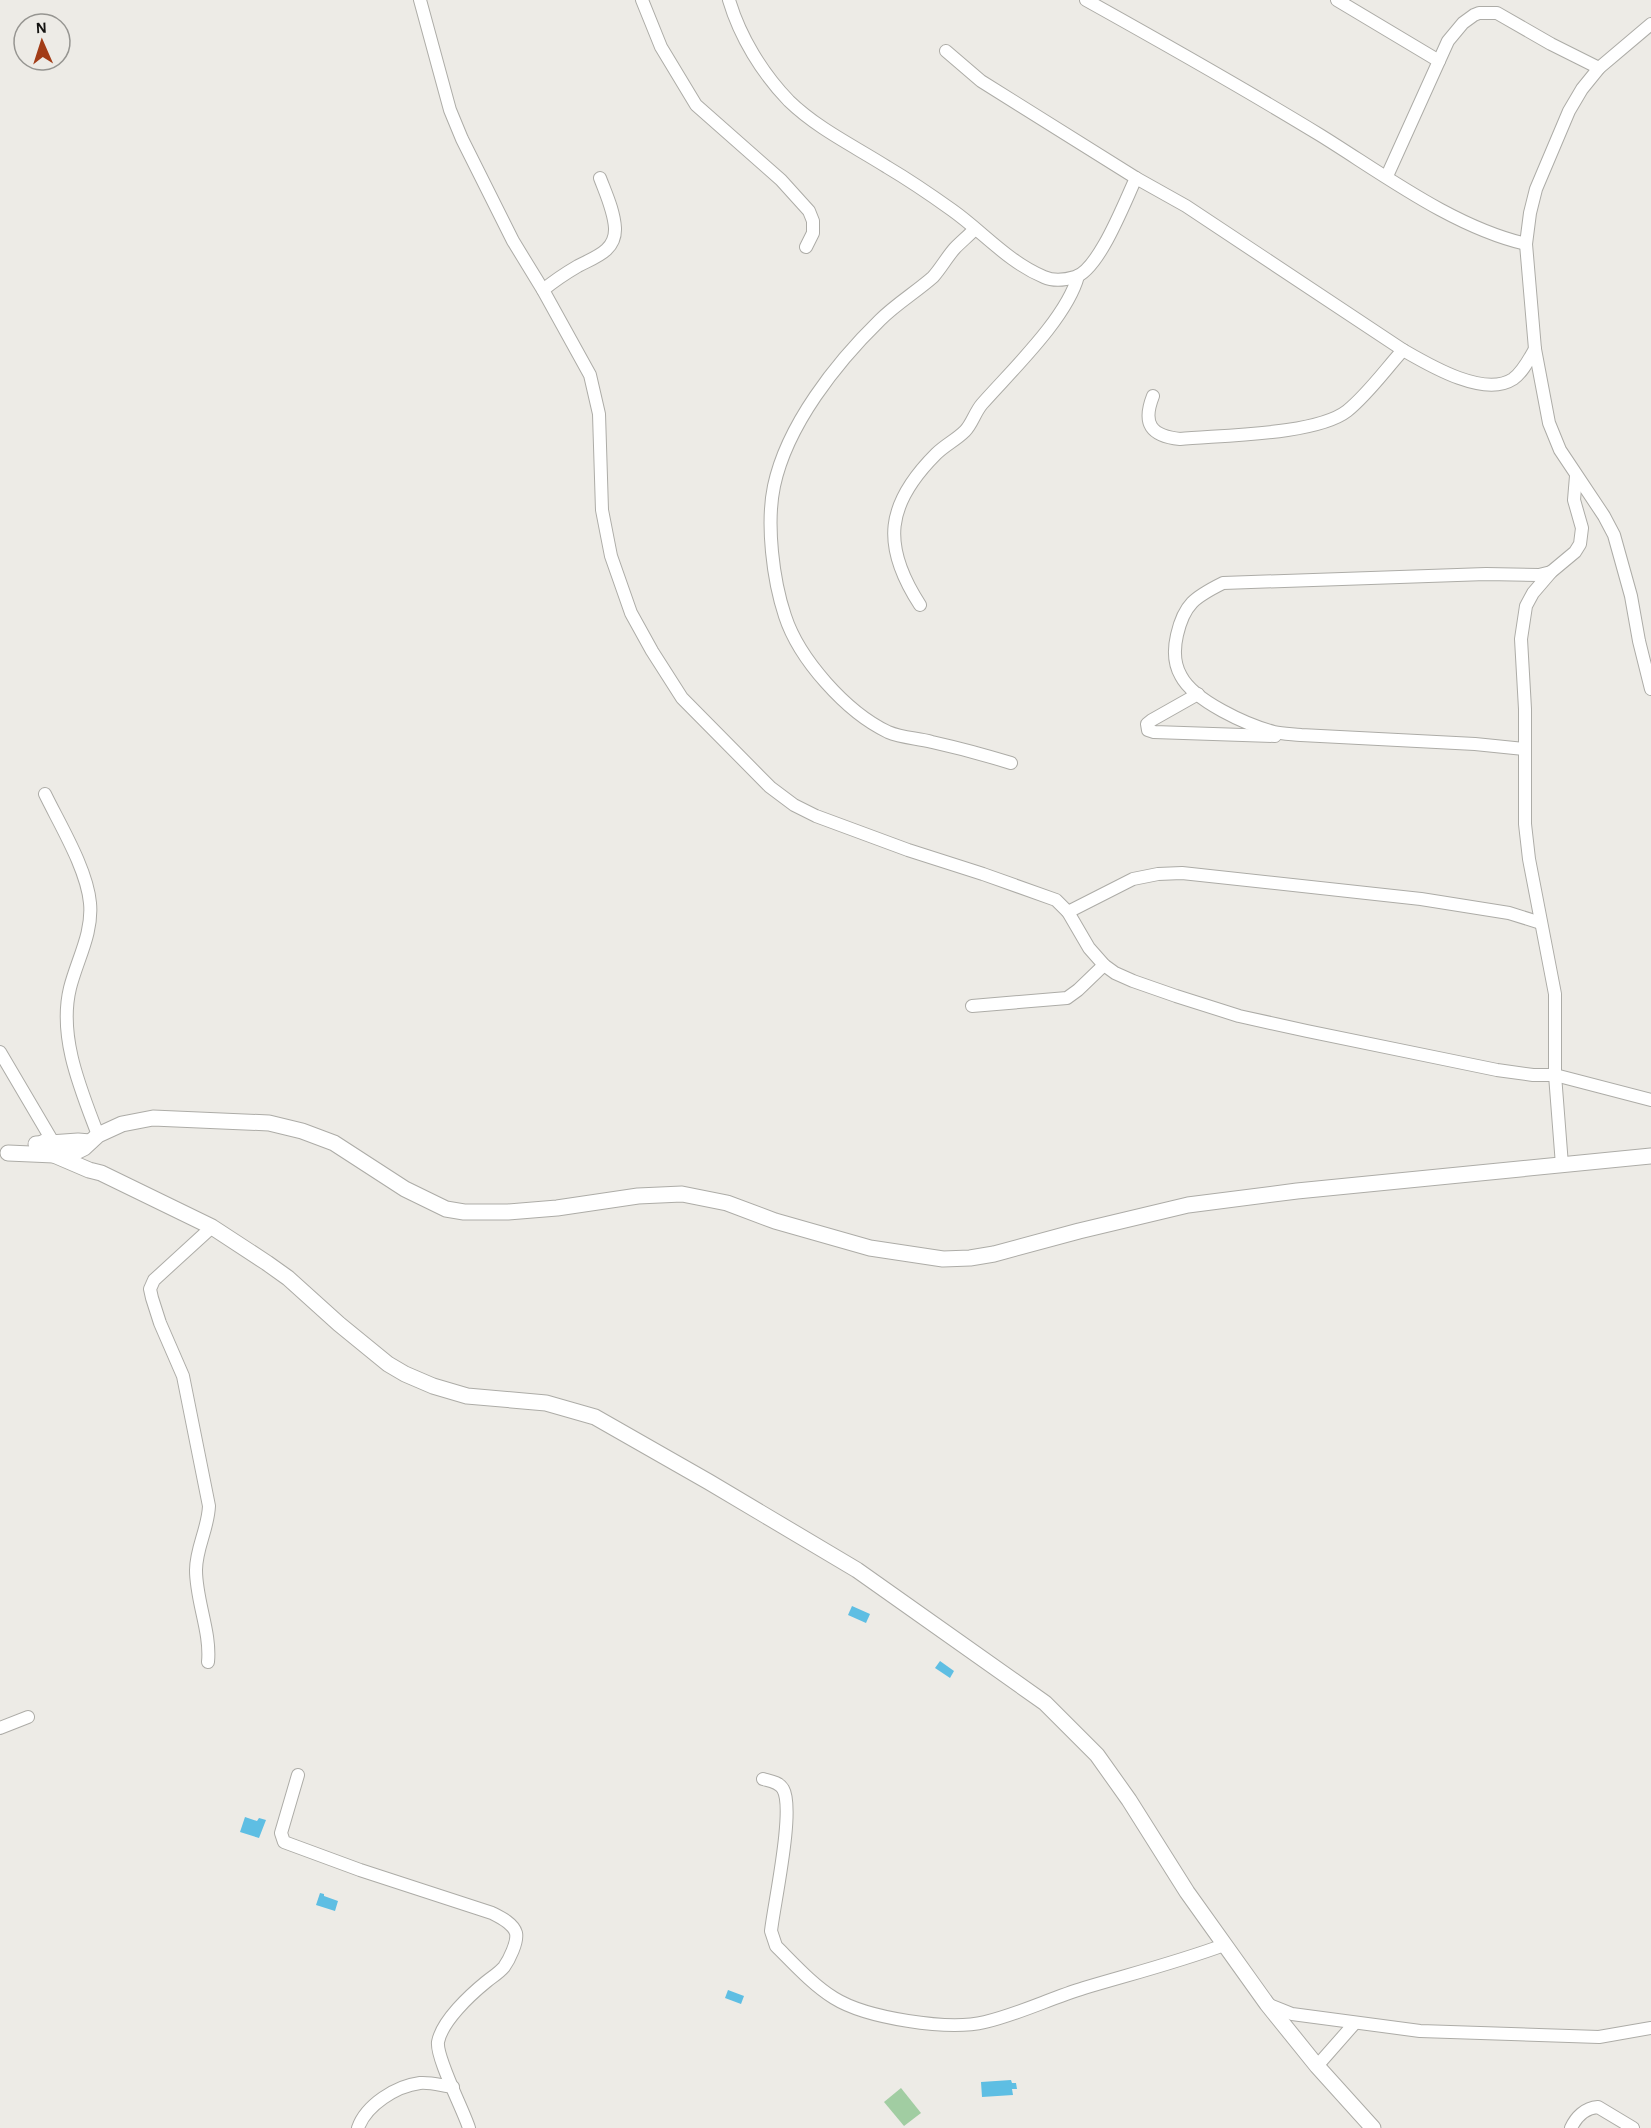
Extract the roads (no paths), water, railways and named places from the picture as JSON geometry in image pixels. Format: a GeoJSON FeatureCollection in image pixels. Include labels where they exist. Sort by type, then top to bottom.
{"type":"FeatureCollection","features":[{"type":"Feature","properties":{"kind":"street"},"geometry":{"type":"LineString","coordinates":[[420,0],[450,110],[462,139],[513,241],[590,375],[597,397],[602,510],[611,556],[631,613],[682,698],[754,774],[794,805],[816,816],[1056,900],[1068,912],[1089,948],[1104,965],[1133,981],[1239,1016],[1497,1070],[1533,1075],[1555,1075],[1651,1100]]}},
{"type":"Feature","properties":{"kind":"street"},"geometry":{"type":"LineString","coordinates":[[642,0],[661,47],[696,105],[781,180],[809,211],[813,221],[813,233],[806,247]]}},
{"type":"Feature","properties":{"kind":"street"},"geometry":{"type":"LineString","coordinates":[[729,0],[735,20],[759,64],[790,101],[838,140],[888,167],[955,212],[1015,261],[1045,278],[1061,280],[1078,276],[1088,270],[1098,256],[1136,178]]}},
{"type":"Feature","properties":{"kind":"street"},"geometry":{"type":"LineString","coordinates":[[1086,0],[1286,114],[1435,206],[1482,230],[1526,244]]}},
{"type":"Feature","properties":{"kind":"street"},"geometry":{"type":"LineString","coordinates":[[1337,0],[1439,62]]}},
{"type":"Feature","properties":{"kind":"street"},"geometry":{"type":"LineString","coordinates":[[1387,176],[1449,41],[1477,6],[1497,13],[1599,68]]}},
{"type":"Feature","properties":{"kind":"street"},"geometry":{"type":"LineString","coordinates":[[1651,24],[1599,68],[1582,89],[1569,111],[1545,166],[1530,213],[1526,244],[1535,349],[1549,423],[1560,450],[1614,535],[1631,596],[1651,689]]}},
{"type":"Feature","properties":{"kind":"street"},"geometry":{"type":"LineString","coordinates":[[946,51],[981,81],[1136,178],[1215,224],[1403,350],[1459,378],[1494,384],[1512,379],[1524,368],[1535,349]]}},
{"type":"Feature","properties":{"kind":"street"},"geometry":{"type":"LineString","coordinates":[[543,290],[555,280],[606,251],[613,240],[615,229],[612,213],[600,178]]}},
{"type":"Feature","properties":{"kind":"street"},"geometry":{"type":"LineString","coordinates":[[975,230],[954,249],[933,277],[880,320],[839,366],[806,410],[793,432],[774,489],[772,558],[778,597],[789,629],[814,670],[846,701],[887,732],[1011,763]]}},
{"type":"Feature","properties":{"kind":"street"},"geometry":{"type":"LineString","coordinates":[[920,605],[897,557],[894,536],[899,503],[916,477],[937,453],[966,430],[980,407],[1033,348],[1068,299],[1078,276]]}},
{"type":"Feature","properties":{"kind":"street"},"geometry":{"type":"LineString","coordinates":[[1153,396],[1146,412],[1150,426],[1166,437],[1180,439],[1290,430],[1322,422],[1346,411],[1403,350]]}},
{"type":"Feature","properties":{"kind":"street"},"geometry":{"type":"LineString","coordinates":[[1563,1165],[1555,1075],[1555,994],[1540,923],[1525,824],[1525,709],[1521,639],[1526,606],[1533,593],[1551,572],[1575,552],[1582,536],[1574,500],[1576,476]]}},
{"type":"Feature","properties":{"kind":"street"},"geometry":{"type":"LineString","coordinates":[[1301,735],[1274,732],[1240,719],[1192,690],[1181,676],[1176,663],[1174,645],[1181,617],[1198,595],[1223,583],[1464,575],[1539,575],[1551,572]]}},
{"type":"Feature","properties":{"kind":"street"},"geometry":{"type":"LineString","coordinates":[[1198,694],[1152,720],[1147,724],[1148,730],[1241,736],[1301,735],[1422,740],[1524,748]]}},
{"type":"Feature","properties":{"kind":"street"},"geometry":{"type":"LineString","coordinates":[[45,794],[89,889],[91,906],[86,942],[70,989],[67,1008],[69,1041],[94,1139]]}},
{"type":"Feature","properties":{"kind":"street"},"geometry":{"type":"LineString","coordinates":[[1068,912],[1133,879],[1158,874],[1182,873],[1421,899],[1509,913],[1540,923]]}},
{"type":"Feature","properties":{"kind":"street"},"geometry":{"type":"LineString","coordinates":[[972,1006],[1067,998],[1104,965]]}},
{"type":"Feature","properties":{"kind":"street"},"geometry":{"type":"LineString","coordinates":[[0,1052],[59,1146],[89,1170],[101,1173]]}},
{"type":"Feature","properties":{"kind":"street"},"geometry":{"type":"LineString","coordinates":[[4,1155],[24,1146],[59,1146],[94,1139],[122,1124],[153,1118],[269,1123],[302,1131],[334,1143],[405,1189],[446,1209],[464,1212],[508,1212],[557,1208],[638,1196],[682,1194],[727,1203],[775,1221],[870,1248],[943,1258],[970,1258],[994,1254],[1188,1205],[1297,1191],[1651,1156]]}},
{"type":"Feature","properties":{"kind":"street"},"geometry":{"type":"LineString","coordinates":[[59,1146],[101,1173],[212,1227],[288,1278],[339,1324],[388,1364],[405,1374],[433,1386],[468,1396],[546,1403],[596,1417],[857,1570],[1045,1703],[1097,1755],[1224,1945],[1267,2004],[1317,2066],[1373,2128]]}},
{"type":"Feature","properties":{"kind":"street"},"geometry":{"type":"LineString","coordinates":[[208,1662],[196,1568],[207,1526],[208,1497],[183,1377],[160,1323],[150,1289],[154,1280],[212,1227]]}},
{"type":"Feature","properties":{"kind":"street"},"geometry":{"type":"LineString","coordinates":[[0,1728],[28,1718]]}},
{"type":"Feature","properties":{"kind":"street"},"geometry":{"type":"LineString","coordinates":[[298,1775],[281,1833],[284,1842],[360,1870],[492,1913],[505,1920],[516,1933],[516,1941],[504,1967],[467,2000],[442,2032],[438,2043],[439,2056],[469,2128]]}},
{"type":"Feature","properties":{"kind":"street"},"geometry":{"type":"LineString","coordinates":[[763,1779],[776,1783],[784,1790],[787,1808],[771,1938],[776,1946],[832,1998],[855,2008],[892,2018],[914,2021],[961,2025],[982,2023],[1009,2016],[1083,1988],[1149,1970],[1224,1945]]}},
{"type":"Feature","properties":{"kind":"street"},"geometry":{"type":"LineString","coordinates":[[1267,2004],[1292,2014],[1420,2031],[1599,2037],[1651,2028]]}},
{"type":"Feature","properties":{"kind":"street"},"geometry":{"type":"LineString","coordinates":[[1317,2066],[1354,2024]]}},
{"type":"Feature","properties":{"kind":"street"},"geometry":{"type":"LineString","coordinates":[[358,2128],[368,2109],[391,2093],[420,2083],[453,2087]]}},
{"type":"Feature","properties":{"kind":"street"},"geometry":{"type":"LineString","coordinates":[[1570,2128],[1585,2110],[1598,2107],[1633,2128]]}},
{"type":"Feature","properties":{"kind":"water"},"geometry":{"type":"Polygon","coordinates":[[[852,1606],[870,1614],[866,1623],[848,1615],[852,1606]]]}},
{"type":"Feature","properties":{"kind":"water"},"geometry":{"type":"Polygon","coordinates":[[[940,1661],[954,1671],[950,1678],[935,1668],[940,1661]]]}},
{"type":"Feature","properties":{"kind":"water"},"geometry":{"type":"Polygon","coordinates":[[[245,1817],[257,1821],[259,1818],[266,1820],[259,1838],[240,1832],[245,1817]]]}},
{"type":"Feature","properties":{"kind":"water"},"geometry":{"type":"Polygon","coordinates":[[[320,1893],[338,1901],[335,1911],[316,1905],[320,1893]]]}},
{"type":"Feature","properties":{"kind":"water"},"geometry":{"type":"Polygon","coordinates":[[[728,1990],[744,1996],[741,2004],[725,1998],[728,1990]]]}},
{"type":"Feature","properties":{"kind":"water"},"geometry":{"type":"Polygon","coordinates":[[[1011,2080],[1012,2083],[1016,2083],[1017,2089],[1012,2089],[1013,2095],[982,2097],[981,2082],[1011,2080]]]}}]}
